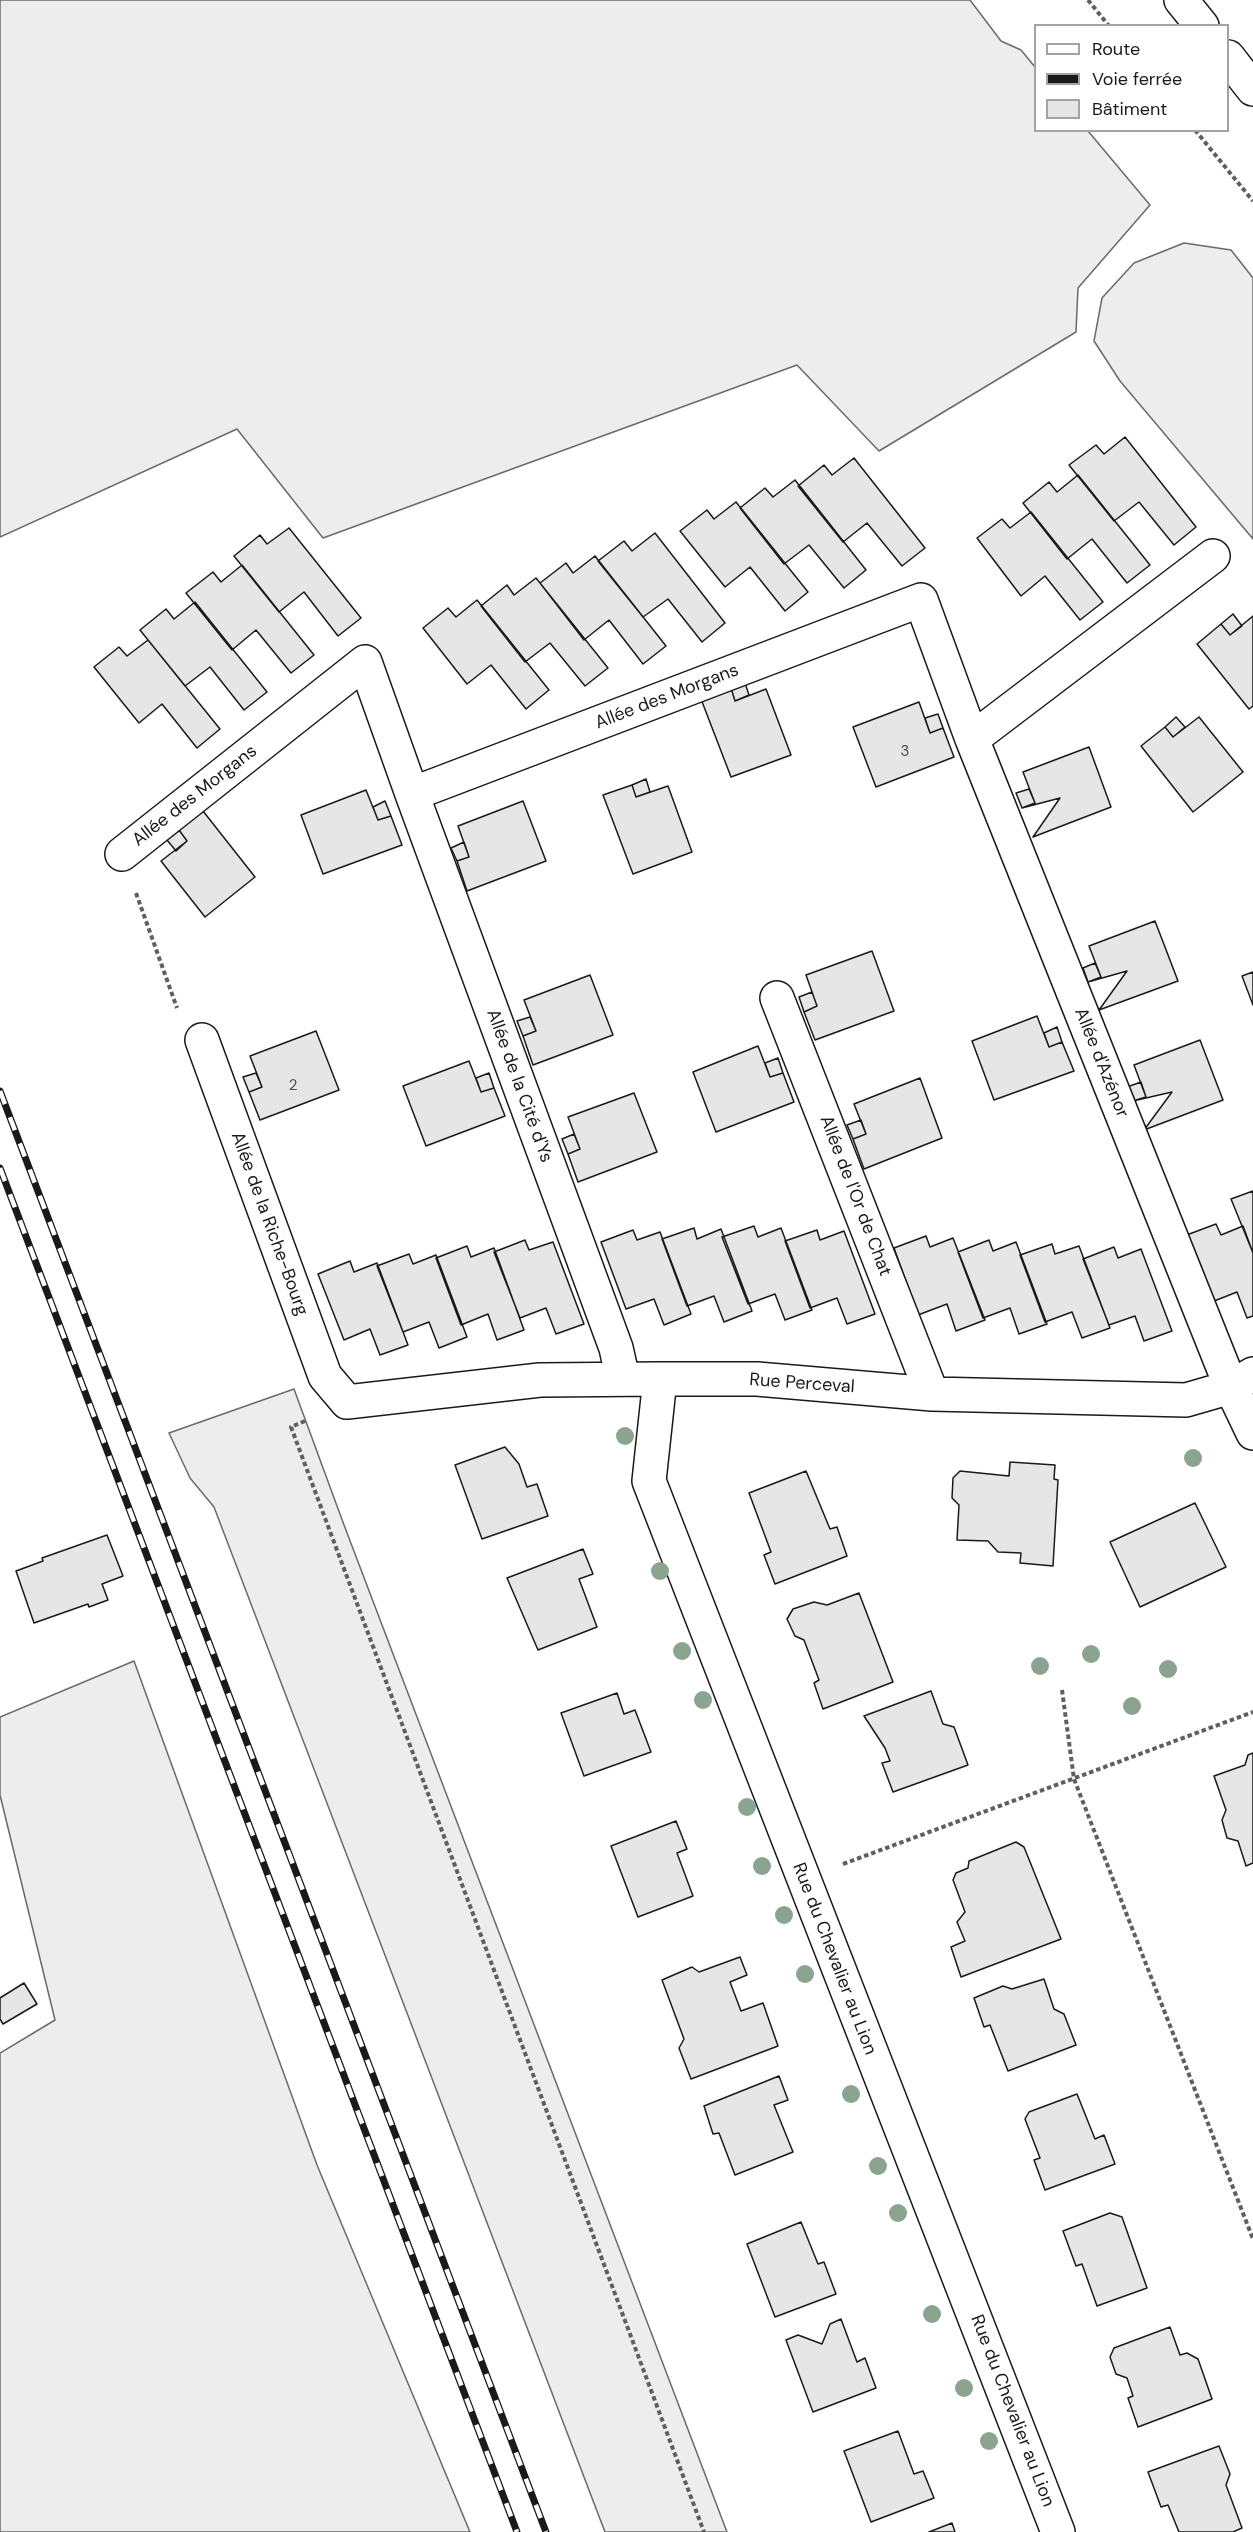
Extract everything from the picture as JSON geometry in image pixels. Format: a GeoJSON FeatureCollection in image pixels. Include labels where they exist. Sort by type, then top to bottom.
{"type":"FeatureCollection","features":[{"type":"Feature","properties":{"kind":"street"},"geometry":{"type":"LineString","coordinates":[[1181,0],[1200,24]]}},
{"type":"Feature","properties":{"kind":"street"},"geometry":{"type":"LineString","coordinates":[[1229,59],[1253,89]]}},
{"type":"Feature","properties":{"kind":"street"},"geometry":{"type":"LineString","coordinates":[[972,739],[1213,556]]}},
{"type":"Feature","properties":{"kind":"street","name":"Allée des Morgans"},"geometry":{"type":"LineString","coordinates":[[122,854],[366,662],[412,794],[921,600],[972,739]]}},
{"type":"Feature","properties":{"kind":"street","name":"Allée d'Azénor"},"geometry":{"type":"LineString","coordinates":[[972,739],[1242,1380],[1253,1433]]}},
{"type":"Feature","properties":{"kind":"street","name":"Allée de la Cité d'Ys"},"geometry":{"type":"LineString","coordinates":[[412,794],[616,1348],[623,1379]]}},
{"type":"Feature","properties":{"kind":"street","name":"Allée de l'Or de Chat"},"geometry":{"type":"LineString","coordinates":[[777,998],[932,1394]]}},
{"type":"Feature","properties":{"kind":"street","name":"Allée de la Riche-Bourg"},"geometry":{"type":"LineString","coordinates":[[202,1040],[325,1376],[346,1402]]}},
{"type":"Feature","properties":{"kind":"street","name":"Rue Perceval"},"geometry":{"type":"LineString","coordinates":[[346,1402],[540,1380],[623,1379],[757,1379],[932,1394],[1186,1400],[1242,1380]]}},
{"type":"Feature","properties":{"kind":"street","name":"Rue du Chevalier au Lion"},"geometry":{"type":"LineString","coordinates":[[660,1379],[648,1481],[1058,2532]]}},
{"type":"Feature","properties":{"kind":"path"},"geometry":{"type":"LineString","coordinates":[[1088,0],[1107,24]]}},
{"type":"Feature","properties":{"kind":"path"},"geometry":{"type":"LineString","coordinates":[[1197,132],[1253,201]]}},
{"type":"Feature","properties":{"kind":"path"},"geometry":{"type":"LineString","coordinates":[[122,854],[183,1026],[202,1040]]}},
{"type":"Feature","properties":{"kind":"path"},"geometry":{"type":"LineString","coordinates":[[346,1402],[291,1427],[704,2532]]}},
{"type":"Feature","properties":{"kind":"path"},"geometry":{"type":"LineString","coordinates":[[1062,1690],[1074,1779],[1253,2239]]}},
{"type":"Feature","properties":{"kind":"path"},"geometry":{"type":"LineString","coordinates":[[803,1879],[1253,1712]]}},
{"type":"Feature","properties":{"kind":"shaded area"},"geometry":{"type":"Polygon","coordinates":[[[0,0],[970,0],[1001,41],[1021,50],[1034,66],[1034,132],[1089,132],[1150,205],[1078,288],[1076,332],[879,451],[797,365],[323,538],[237,429],[0,537],[0,0]]]}},
{"type":"Feature","properties":{"kind":"shaded area"},"geometry":{"type":"Polygon","coordinates":[[[1184,243],[1231,250],[1253,278],[1253,539],[1120,381],[1094,341],[1102,298],[1134,263],[1184,243]]]}},
{"type":"Feature","properties":{"kind":"shaded area"},"geometry":{"type":"Polygon","coordinates":[[[294,1389],[727,2532],[605,2532],[214,1507],[190,1478],[169,1433],[294,1389]]]}},
{"type":"Feature","properties":{"kind":"shaded area"},"geometry":{"type":"Polygon","coordinates":[[[134,1661],[317,2165],[470,2532],[0,2532],[0,2053],[55,2020],[0,1795],[0,1717],[134,1661]]]}},
{"type":"Feature","properties":{"kind":"building"},"geometry":{"type":"Polygon","coordinates":[[[1125,437],[1196,527],[1174,545],[1139,502],[1114,521],[1069,465],[1096,445],[1104,454],[1125,437]]]}},
{"type":"Feature","properties":{"kind":"building"},"geometry":{"type":"Polygon","coordinates":[[[854,458],[925,548],[902,566],[867,523],[843,542],[798,486],[824,465],[832,475],[854,458]]]}},
{"type":"Feature","properties":{"kind":"building"},"geometry":{"type":"Polygon","coordinates":[[[1078,475],[1150,565],[1127,583],[1092,539],[1067,559],[1023,503],[1049,482],[1057,492],[1078,475]]]}},
{"type":"Feature","properties":{"kind":"building"},"geometry":{"type":"Polygon","coordinates":[[[795,480],[866,570],[844,588],[809,545],[784,564],[740,508],[765,488],[773,497],[795,480]]]}},
{"type":"Feature","properties":{"kind":"building"},"geometry":{"type":"Polygon","coordinates":[[[736,502],[808,592],[785,611],[750,567],[725,587],[680,531],[707,510],[714,519],[736,502]]]}},
{"type":"Feature","properties":{"kind":"building"},"geometry":{"type":"Polygon","coordinates":[[[1031,512],[1103,602],[1080,620],[1045,576],[1021,596],[977,538],[1002,519],[1010,528],[1031,512]]]}},
{"type":"Feature","properties":{"kind":"building"},"geometry":{"type":"Polygon","coordinates":[[[289,528],[361,618],[338,636],[304,592],[279,612],[234,556],[260,535],[267,544],[289,528]]]}},
{"type":"Feature","properties":{"kind":"building"},"geometry":{"type":"Polygon","coordinates":[[[655,533],[725,623],[702,642],[668,599],[643,617],[598,561],[624,541],[632,551],[655,533]]]}},
{"type":"Feature","properties":{"kind":"building"},"geometry":{"type":"Polygon","coordinates":[[[595,556],[666,646],[643,664],[609,620],[584,640],[540,583],[566,563],[573,573],[595,556]]]}},
{"type":"Feature","properties":{"kind":"building"},"geometry":{"type":"Polygon","coordinates":[[[242,565],[314,655],[291,673],[256,630],[232,650],[186,593],[213,572],[221,582],[242,565]]]}},
{"type":"Feature","properties":{"kind":"building"},"geometry":{"type":"Polygon","coordinates":[[[536,578],[608,668],[585,686],[550,643],[525,662],[481,606],[507,585],[514,595],[536,578]]]}},
{"type":"Feature","properties":{"kind":"building"},"geometry":{"type":"Polygon","coordinates":[[[477,600],[549,690],[526,709],[491,665],[467,684],[423,628],[448,608],[456,617],[477,600]]]}},
{"type":"Feature","properties":{"kind":"building"},"geometry":{"type":"Polygon","coordinates":[[[195,602],[267,692],[244,710],[210,667],[185,686],[140,630],[166,609],[174,619],[195,602]]]}},
{"type":"Feature","properties":{"kind":"building"},"geometry":{"type":"Polygon","coordinates":[[[1233,614],[1242,626],[1230,635],[1221,624],[1233,614]]]}},
{"type":"Feature","properties":{"kind":"building"},"geometry":{"type":"Polygon","coordinates":[[[1253,616],[1253,706],[1249,709],[1197,644],[1221,624],[1230,635],[1253,616]]]}},
{"type":"Feature","properties":{"kind":"building"},"geometry":{"type":"Polygon","coordinates":[[[148,640],[220,729],[197,748],[162,704],[139,723],[94,667],[119,647],[127,656],[148,640]]]}},
{"type":"Feature","properties":{"kind":"building"},"geometry":{"type":"Polygon","coordinates":[[[745,683],[749,695],[735,701],[731,688],[745,683]]]}},
{"type":"Feature","properties":{"kind":"building"},"geometry":{"type":"Polygon","coordinates":[[[731,688],[735,701],[766,689],[791,755],[731,777],[701,699],[731,688]]]}},
{"type":"Feature","properties":{"kind":"building"},"geometry":{"type":"Polygon","coordinates":[[[919,702],[930,733],[943,728],[954,757],[876,787],[853,727],[919,702]]]}},
{"type":"Feature","properties":{"kind":"building"},"geometry":{"type":"Polygon","coordinates":[[[938,714],[943,728],[930,733],[925,718],[938,714]]]}},
{"type":"Feature","properties":{"kind":"building"},"geometry":{"type":"Polygon","coordinates":[[[1176,717],[1185,727],[1173,737],[1165,727],[1176,717]]]}},
{"type":"Feature","properties":{"kind":"building"},"geometry":{"type":"Polygon","coordinates":[[[1199,717],[1243,772],[1193,812],[1141,746],[1165,727],[1173,737],[1199,717]]]}},
{"type":"Feature","properties":{"kind":"building"},"geometry":{"type":"Polygon","coordinates":[[[1089,747],[1111,807],[1033,837],[1060,798],[1022,808],[1035,803],[1023,772],[1089,747]]]}},
{"type":"Feature","properties":{"kind":"building"},"geometry":{"type":"Polygon","coordinates":[[[646,779],[650,792],[636,797],[632,785],[646,779]]]}},
{"type":"Feature","properties":{"kind":"building"},"geometry":{"type":"Polygon","coordinates":[[[632,785],[636,797],[668,786],[692,852],[633,874],[603,795],[632,785]]]}},
{"type":"Feature","properties":{"kind":"building"},"geometry":{"type":"Polygon","coordinates":[[[1029,789],[1035,803],[1022,808],[1016,793],[1029,789]]]}},
{"type":"Feature","properties":{"kind":"building"},"geometry":{"type":"Polygon","coordinates":[[[366,790],[378,820],[391,816],[402,845],[323,874],[301,815],[366,790]]]}},
{"type":"Feature","properties":{"kind":"building"},"geometry":{"type":"Polygon","coordinates":[[[385,801],[391,816],[378,820],[373,807],[385,801]]]}},
{"type":"Feature","properties":{"kind":"building"},"geometry":{"type":"Polygon","coordinates":[[[523,801],[546,861],[467,891],[457,861],[469,857],[458,826],[523,801]]]}},
{"type":"Feature","properties":{"kind":"building"},"geometry":{"type":"Polygon","coordinates":[[[203,811],[255,877],[205,917],[161,861],[187,841],[179,830],[203,811]]]}},
{"type":"Feature","properties":{"kind":"building"},"geometry":{"type":"Polygon","coordinates":[[[179,830],[187,841],[176,851],[167,840],[179,830]]]}},
{"type":"Feature","properties":{"kind":"building"},"geometry":{"type":"Polygon","coordinates":[[[464,842],[469,857],[457,861],[451,848],[464,842]]]}},
{"type":"Feature","properties":{"kind":"building"},"geometry":{"type":"Polygon","coordinates":[[[1155,921],[1178,981],[1099,1010],[1127,971],[1088,982],[1101,977],[1089,946],[1155,921]]]}},
{"type":"Feature","properties":{"kind":"building"},"geometry":{"type":"Polygon","coordinates":[[[872,951],[894,1011],[815,1040],[804,1012],[817,1006],[806,975],[872,951]]]}},
{"type":"Feature","properties":{"kind":"building"},"geometry":{"type":"Polygon","coordinates":[[[1095,963],[1101,977],[1088,982],[1083,968],[1095,963]]]}},
{"type":"Feature","properties":{"kind":"building"},"geometry":{"type":"Polygon","coordinates":[[[1253,972],[1253,1005],[1242,976],[1253,972]]]}},
{"type":"Feature","properties":{"kind":"building"},"geometry":{"type":"Polygon","coordinates":[[[590,975],[613,1035],[533,1065],[523,1036],[536,1031],[524,1000],[590,975]]]}},
{"type":"Feature","properties":{"kind":"building"},"geometry":{"type":"Polygon","coordinates":[[[812,992],[817,1006],[804,1012],[799,997],[812,992]]]}},
{"type":"Feature","properties":{"kind":"building"},"geometry":{"type":"Polygon","coordinates":[[[1037,1016],[1049,1047],[1062,1042],[1074,1071],[994,1100],[972,1041],[1037,1016]]]}},
{"type":"Feature","properties":{"kind":"building"},"geometry":{"type":"Polygon","coordinates":[[[530,1017],[536,1031],[523,1036],[517,1021],[530,1017]]]}},
{"type":"Feature","properties":{"kind":"building"},"geometry":{"type":"Polygon","coordinates":[[[1057,1027],[1062,1042],[1049,1047],[1044,1033],[1057,1027]]]}},
{"type":"Feature","properties":{"kind":"building"},"geometry":{"type":"Polygon","coordinates":[[[316,1031],[339,1090],[260,1120],[249,1092],[262,1087],[250,1056],[316,1031]]]}},
{"type":"Feature","properties":{"kind":"building"},"geometry":{"type":"Polygon","coordinates":[[[1200,1040],[1223,1100],[1144,1130],[1172,1092],[1133,1101],[1146,1097],[1134,1065],[1200,1040]]]}},
{"type":"Feature","properties":{"kind":"building"},"geometry":{"type":"Polygon","coordinates":[[[758,1046],[770,1077],[783,1073],[794,1102],[716,1132],[693,1072],[758,1046]]]}},
{"type":"Feature","properties":{"kind":"building"},"geometry":{"type":"Polygon","coordinates":[[[778,1058],[783,1073],[770,1077],[765,1063],[778,1058]]]}},
{"type":"Feature","properties":{"kind":"building"},"geometry":{"type":"Polygon","coordinates":[[[469,1061],[481,1092],[494,1088],[505,1116],[426,1146],[403,1086],[469,1061]]]}},
{"type":"Feature","properties":{"kind":"building"},"geometry":{"type":"Polygon","coordinates":[[[256,1073],[262,1087],[249,1092],[243,1077],[256,1073]]]}},
{"type":"Feature","properties":{"kind":"building"},"geometry":{"type":"Polygon","coordinates":[[[489,1073],[494,1088],[481,1092],[476,1078],[489,1073]]]}},
{"type":"Feature","properties":{"kind":"building"},"geometry":{"type":"Polygon","coordinates":[[[920,1078],[942,1138],[864,1169],[853,1139],[866,1134],[854,1104],[920,1078]]]}},
{"type":"Feature","properties":{"kind":"building"},"geometry":{"type":"Polygon","coordinates":[[[1141,1082],[1146,1097],[1133,1101],[1127,1087],[1141,1082]]]}},
{"type":"Feature","properties":{"kind":"building"},"geometry":{"type":"Polygon","coordinates":[[[634,1093],[657,1152],[578,1182],[568,1154],[580,1149],[568,1117],[634,1093]]]}},
{"type":"Feature","properties":{"kind":"building"},"geometry":{"type":"Polygon","coordinates":[[[861,1120],[866,1134],[853,1139],[847,1125],[861,1120]]]}},
{"type":"Feature","properties":{"kind":"building"},"geometry":{"type":"Polygon","coordinates":[[[574,1134],[580,1149],[568,1154],[562,1139],[574,1134]]]}},
{"type":"Feature","properties":{"kind":"building"},"geometry":{"type":"Polygon","coordinates":[[[1253,1191],[1253,1253],[1231,1199],[1253,1191]]]}},
{"type":"Feature","properties":{"kind":"building"},"geometry":{"type":"Polygon","coordinates":[[[1216,1224],[1221,1235],[1243,1226],[1253,1253],[1253,1316],[1247,1318],[1237,1292],[1209,1303],[1184,1236],[1216,1224]]]}},
{"type":"Feature","properties":{"kind":"building"},"geometry":{"type":"Polygon","coordinates":[[[754,1226],[758,1237],[781,1228],[812,1310],[785,1320],[775,1294],[748,1304],[722,1237],[754,1226]]]}},
{"type":"Feature","properties":{"kind":"building"},"geometry":{"type":"Polygon","coordinates":[[[694,1228],[697,1239],[721,1229],[752,1311],[724,1322],[714,1296],[687,1306],[662,1239],[694,1228]]]}},
{"type":"Feature","properties":{"kind":"building"},"geometry":{"type":"Polygon","coordinates":[[[633,1230],[637,1240],[660,1232],[691,1314],[664,1325],[654,1299],[626,1309],[601,1242],[633,1230]]]}},
{"type":"Feature","properties":{"kind":"building"},"geometry":{"type":"Polygon","coordinates":[[[817,1230],[820,1240],[844,1231],[875,1314],[847,1324],[837,1298],[810,1308],[785,1241],[817,1230]]]}},
{"type":"Feature","properties":{"kind":"building"},"geometry":{"type":"Polygon","coordinates":[[[926,1236],[930,1247],[953,1238],[985,1320],[956,1331],[947,1304],[918,1315],[894,1248],[926,1236]]]}},
{"type":"Feature","properties":{"kind":"building"},"geometry":{"type":"Polygon","coordinates":[[[525,1240],[529,1250],[553,1242],[584,1324],[556,1334],[546,1308],[520,1318],[494,1252],[525,1240]]]}},
{"type":"Feature","properties":{"kind":"building"},"geometry":{"type":"Polygon","coordinates":[[[989,1240],[993,1251],[1016,1242],[1047,1324],[1019,1334],[1010,1308],[983,1318],[958,1252],[989,1240]]]}},
{"type":"Feature","properties":{"kind":"building"},"geometry":{"type":"Polygon","coordinates":[[[1052,1244],[1055,1254],[1079,1246],[1110,1328],[1082,1338],[1072,1312],[1045,1322],[1020,1255],[1052,1244]]]}},
{"type":"Feature","properties":{"kind":"building"},"geometry":{"type":"Polygon","coordinates":[[[467,1246],[471,1257],[494,1248],[524,1330],[497,1340],[488,1314],[461,1325],[436,1258],[467,1246]]]}},
{"type":"Feature","properties":{"kind":"building"},"geometry":{"type":"Polygon","coordinates":[[[1114,1247],[1118,1258],[1141,1249],[1172,1331],[1144,1341],[1135,1316],[1109,1325],[1083,1259],[1114,1247]]]}},
{"type":"Feature","properties":{"kind":"building"},"geometry":{"type":"Polygon","coordinates":[[[409,1254],[413,1264],[436,1255],[467,1337],[439,1348],[429,1322],[403,1332],[377,1266],[409,1254]]]}},
{"type":"Feature","properties":{"kind":"building"},"geometry":{"type":"Polygon","coordinates":[[[350,1261],[354,1272],[377,1263],[408,1345],[380,1355],[370,1329],[344,1340],[318,1274],[350,1261]]]}},
{"type":"Feature","properties":{"kind":"building"},"geometry":{"type":"Polygon","coordinates":[[[505,1447],[519,1464],[527,1487],[537,1484],[548,1516],[482,1539],[455,1465],[505,1447]]]}},
{"type":"Feature","properties":{"kind":"building"},"geometry":{"type":"Polygon","coordinates":[[[1010,1462],[1055,1465],[1054,1479],[1058,1480],[1053,1566],[1020,1563],[1021,1553],[998,1552],[988,1541],[957,1540],[959,1505],[952,1498],[953,1478],[960,1471],[1009,1476],[1010,1462]]]}},
{"type":"Feature","properties":{"kind":"building"},"geometry":{"type":"Polygon","coordinates":[[[806,1471],[830,1529],[837,1527],[847,1556],[775,1584],[764,1555],[771,1552],[749,1493],[806,1471]]]}},
{"type":"Feature","properties":{"kind":"building"},"geometry":{"type":"Polygon","coordinates":[[[1195,1503],[1226,1567],[1140,1607],[1110,1542],[1195,1503]]]}},
{"type":"Feature","properties":{"kind":"building"},"geometry":{"type":"Polygon","coordinates":[[[107,1535],[123,1576],[102,1584],[108,1600],[89,1607],[88,1604],[34,1623],[16,1571],[43,1561],[42,1558],[107,1535]]]}},
{"type":"Feature","properties":{"kind":"building"},"geometry":{"type":"Polygon","coordinates":[[[583,1549],[593,1574],[579,1579],[597,1627],[538,1650],[507,1578],[583,1549]]]}},
{"type":"Feature","properties":{"kind":"building"},"geometry":{"type":"Polygon","coordinates":[[[859,1593],[893,1682],[823,1709],[814,1683],[819,1680],[804,1640],[795,1636],[787,1619],[793,1609],[814,1602],[827,1605],[859,1593]]]}},
{"type":"Feature","properties":{"kind":"building"},"geometry":{"type":"Polygon","coordinates":[[[931,1691],[943,1724],[954,1727],[968,1765],[893,1792],[882,1763],[890,1761],[885,1748],[864,1716],[931,1691]]]}},
{"type":"Feature","properties":{"kind":"building"},"geometry":{"type":"Polygon","coordinates":[[[617,1693],[624,1714],[635,1710],[651,1752],[584,1776],[561,1713],[617,1693]]]}},
{"type":"Feature","properties":{"kind":"building"},"geometry":{"type":"Polygon","coordinates":[[[1253,1753],[1253,1863],[1246,1866],[1238,1841],[1227,1838],[1222,1820],[1226,1810],[1214,1776],[1245,1765],[1248,1755],[1253,1753]]]}},
{"type":"Feature","properties":{"kind":"building"},"geometry":{"type":"Polygon","coordinates":[[[676,1821],[687,1849],[677,1853],[693,1896],[638,1917],[611,1846],[676,1821]]]}},
{"type":"Feature","properties":{"kind":"building"},"geometry":{"type":"Polygon","coordinates":[[[1016,1842],[1024,1847],[1061,1939],[961,1977],[951,1947],[965,1941],[957,1922],[965,1912],[953,1880],[956,1873],[968,1868],[969,1861],[1016,1842]]]}},
{"type":"Feature","properties":{"kind":"building"},"geometry":{"type":"Polygon","coordinates":[[[740,1957],[747,1975],[730,1982],[741,2011],[763,2003],[778,2046],[691,2079],[679,2048],[684,2039],[662,1980],[692,1967],[699,1972],[740,1957]]]}},
{"type":"Feature","properties":{"kind":"building"},"geometry":{"type":"Polygon","coordinates":[[[1044,1979],[1054,2009],[1064,2014],[1076,2045],[1008,2071],[990,2025],[984,2027],[974,1998],[1003,1986],[1012,1989],[1044,1979]]]}},
{"type":"Feature","properties":{"kind":"building"},"geometry":{"type":"Polygon","coordinates":[[[24,1983],[37,2004],[3,2024],[0,2019],[0,1998],[24,1983]]]}},
{"type":"Feature","properties":{"kind":"building"},"geometry":{"type":"Polygon","coordinates":[[[779,2076],[788,2100],[774,2105],[793,2152],[735,2175],[719,2133],[713,2134],[704,2106],[779,2076]]]}},
{"type":"Feature","properties":{"kind":"building"},"geometry":{"type":"Polygon","coordinates":[[[1077,2094],[1095,2139],[1104,2135],[1115,2164],[1045,2190],[1034,2160],[1040,2158],[1025,2119],[1029,2112],[1077,2094]]]}},
{"type":"Feature","properties":{"kind":"building"},"geometry":{"type":"Polygon","coordinates":[[[1110,2213],[1122,2217],[1147,2288],[1097,2306],[1082,2264],[1076,2266],[1063,2231],[1110,2213]]]}},
{"type":"Feature","properties":{"kind":"building"},"geometry":{"type":"Polygon","coordinates":[[[801,2222],[818,2264],[824,2262],[836,2294],[775,2317],[747,2244],[801,2222]]]}},
{"type":"Feature","properties":{"kind":"building"},"geometry":{"type":"Polygon","coordinates":[[[841,2319],[857,2362],[865,2358],[876,2388],[813,2412],[786,2340],[798,2335],[822,2344],[830,2324],[841,2319]]]}},
{"type":"Feature","properties":{"kind":"building"},"geometry":{"type":"Polygon","coordinates":[[[1170,2327],[1180,2355],[1187,2353],[1198,2359],[1212,2399],[1138,2427],[1128,2398],[1133,2396],[1127,2378],[1116,2374],[1110,2357],[1114,2348],[1170,2327]]]}},
{"type":"Feature","properties":{"kind":"building"},"geometry":{"type":"Polygon","coordinates":[[[898,2431],[914,2474],[923,2471],[934,2498],[871,2522],[844,2451],[898,2431]]]}},
{"type":"Feature","properties":{"kind":"building"},"geometry":{"type":"Polygon","coordinates":[[[1219,2446],[1230,2474],[1226,2485],[1242,2528],[1233,2532],[1179,2532],[1168,2505],[1161,2507],[1148,2472],[1219,2446]]]}},
{"type":"Feature","properties":{"kind":"building"},"geometry":{"type":"Polygon","coordinates":[[[952,2523],[955,2532],[929,2532],[952,2523]]]}},
{"type":"Feature","properties":{"kind":"railway"},"geometry":{"type":"LineString","coordinates":[[0,1091],[546,2532]]}},
{"type":"Feature","properties":{"kind":"railway"},"geometry":{"type":"LineString","coordinates":[[0,1168],[517,2532]]}}]}
